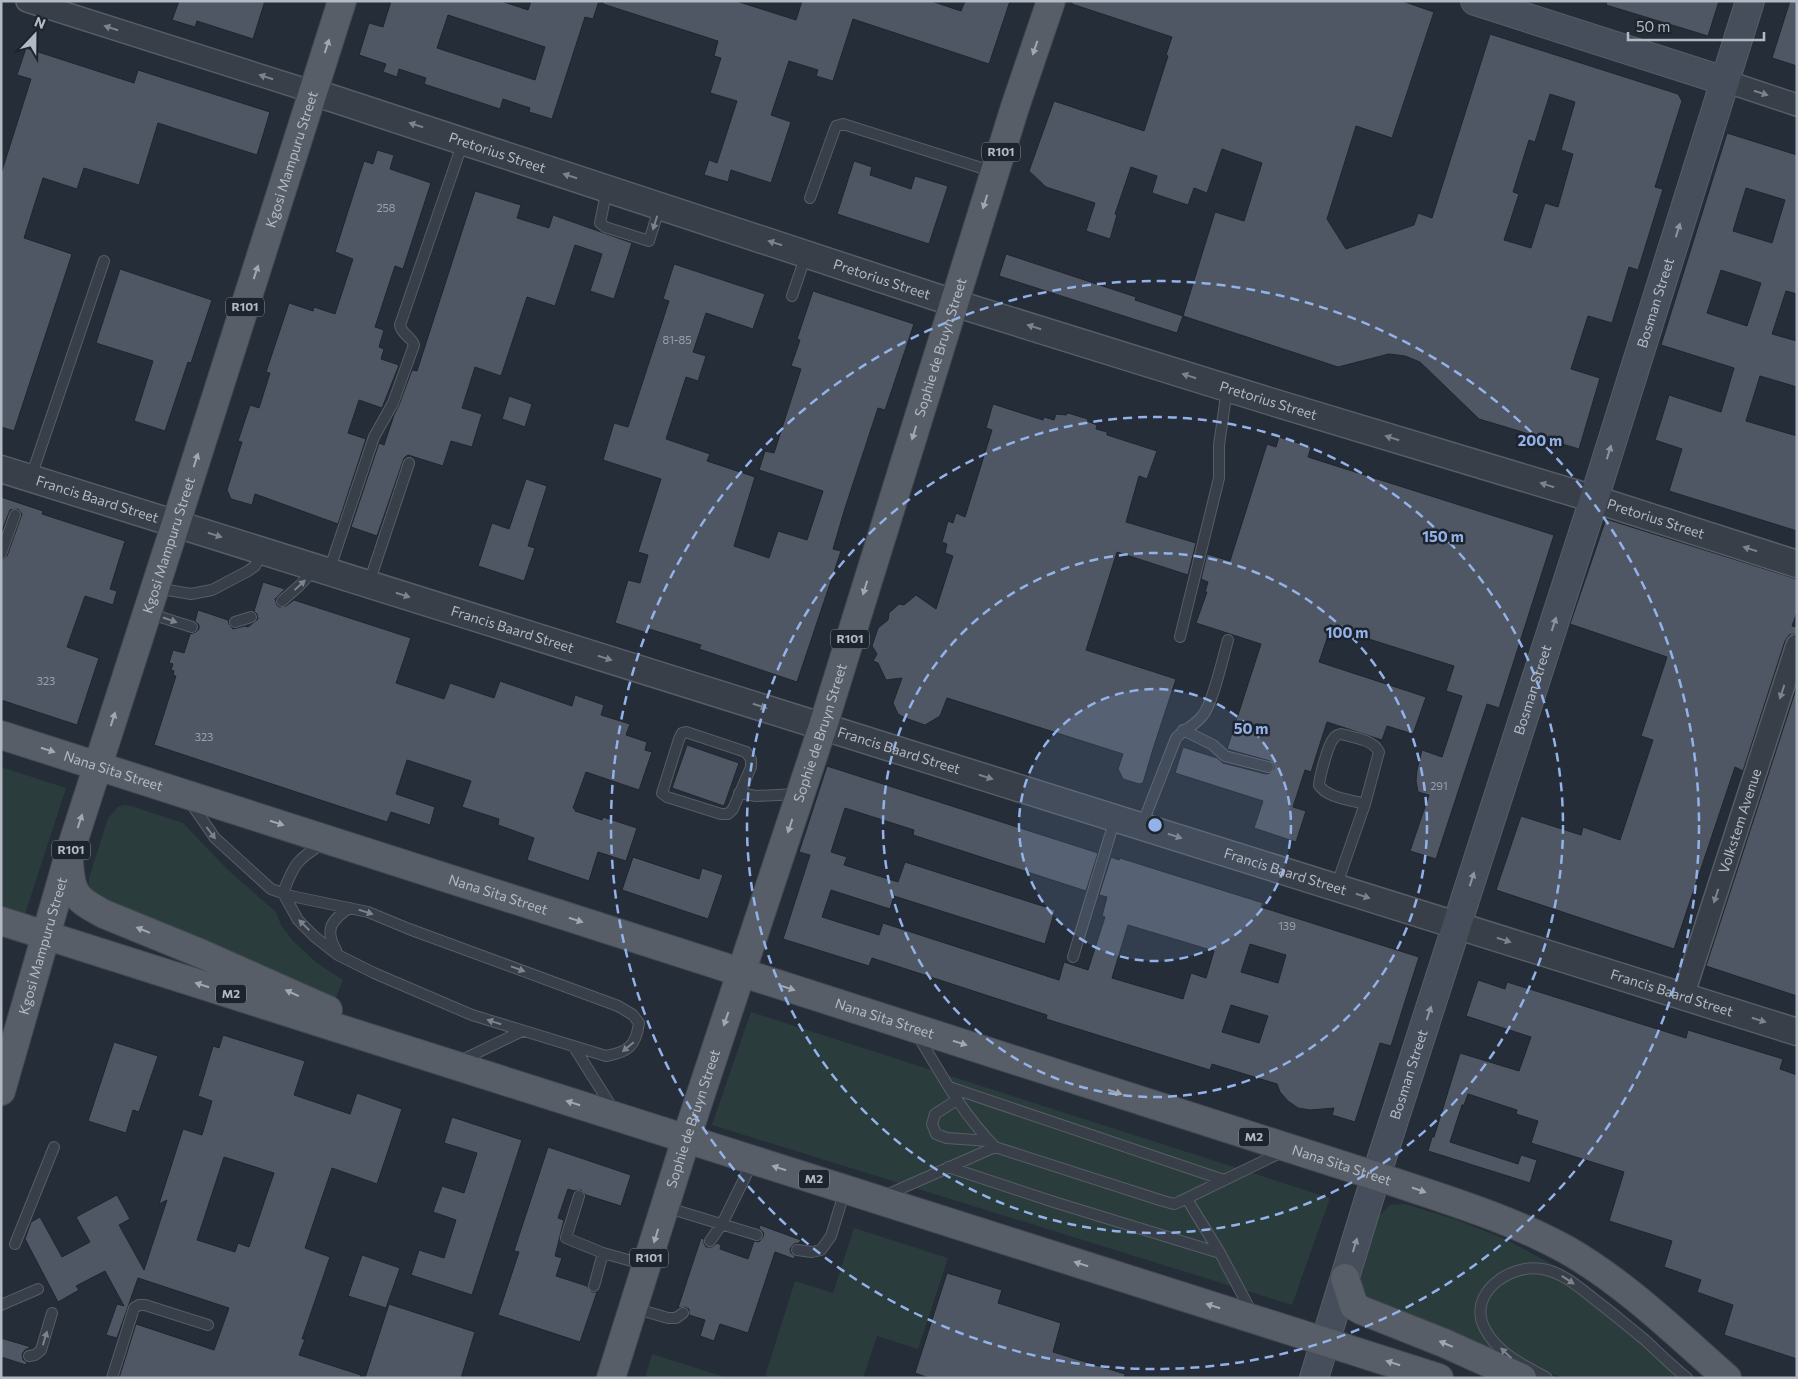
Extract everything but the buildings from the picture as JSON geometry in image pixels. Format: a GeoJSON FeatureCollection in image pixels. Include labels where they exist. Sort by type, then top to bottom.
{"type":"FeatureCollection","features":[{"type":"Feature","properties":{"kind":"main road","name":"Kgosi Mampuru Street"},"geometry":{"type":"LineString","coordinates":[[4,1073],[47,936],[69,855],[342,1]]}},
{"type":"Feature","properties":{"kind":"main road","name":"Sophie de Bruyn Street"},"geometry":{"type":"LineString","coordinates":[[611,1378],[686,1139],[823,726],[995,172],[1051,1]]}},
{"type":"Feature","properties":{"kind":"main road"},"geometry":{"type":"LineString","coordinates":[[1475,1],[1725,81]]}},
{"type":"Feature","properties":{"kind":"main road","name":"Bosman Street"},"geometry":{"type":"LineString","coordinates":[[1314,1378],[1376,1176],[1594,499],[1750,1]]}},
{"type":"Feature","properties":{"kind":"main road","name":"Nana Sita Street"},"geometry":{"type":"LineString","coordinates":[[1,735],[1290,1148],[1507,1221],[1568,1251],[1600,1272],[1639,1302],[1727,1378]]}},
{"type":"Feature","properties":{"kind":"main road"},"geometry":{"type":"LineString","coordinates":[[69,855],[70,876],[76,896],[92,908],[286,990],[415,1052]]}},
{"type":"Feature","properties":{"kind":"main road","name":"M2"},"geometry":{"type":"LineString","coordinates":[[1,921],[1440,1378]]}},
{"type":"Feature","properties":{"kind":"main road"},"geometry":{"type":"LineString","coordinates":[[1345,1278],[1354,1306],[1361,1310],[1444,1343],[1522,1378]]}},
{"type":"Feature","properties":{"kind":"street","name":"Pretorius Street"},"geometry":{"type":"LineString","coordinates":[[28,1],[464,141],[954,303],[1594,499],[1797,564]]}},
{"type":"Feature","properties":{"kind":"street"},"geometry":{"type":"LineString","coordinates":[[1725,81],[1797,105]]}},
{"type":"Feature","properties":{"kind":"street","name":"Francis Baard Street"},"geometry":{"type":"LineString","coordinates":[[1,469],[1797,1032]]}},
{"type":"Feature","properties":{"kind":"street","name":"Volkstem Avenue"},"geometry":{"type":"LineString","coordinates":[[1684,996],[1797,645]]}},
{"type":"Feature","properties":{"kind":"lane"},"geometry":{"type":"LineString","coordinates":[[810,198],[836,126],[843,124],[995,172]]}},
{"type":"Feature","properties":{"kind":"lane"},"geometry":{"type":"LineString","coordinates":[[282,601],[323,569],[374,437],[393,403],[414,345],[400,325],[464,141]]}},
{"type":"Feature","properties":{"kind":"lane"},"geometry":{"type":"LineString","coordinates":[[607,188],[600,223],[604,227],[649,241],[660,206]]}},
{"type":"Feature","properties":{"kind":"lane"},"geometry":{"type":"LineString","coordinates":[[792,296],[806,254]]}},
{"type":"Feature","properties":{"kind":"lane"},"geometry":{"type":"LineString","coordinates":[[30,478],[104,261]]}},
{"type":"Feature","properties":{"kind":"lane"},"geometry":{"type":"LineString","coordinates":[[1180,637],[1220,478],[1219,445],[1227,388]]}},
{"type":"Feature","properties":{"kind":"lane"},"geometry":{"type":"LineString","coordinates":[[368,584],[409,464]]}},
{"type":"Feature","properties":{"kind":"lane"},"geometry":{"type":"LineString","coordinates":[[1,554],[15,516]]}},
{"type":"Feature","properties":{"kind":"lane"},"geometry":{"type":"LineString","coordinates":[[156,587],[191,594],[212,590],[255,566],[264,551]]}},
{"type":"Feature","properties":{"kind":"lane"},"geometry":{"type":"LineString","coordinates":[[147,613],[192,627]]}},
{"type":"Feature","properties":{"kind":"lane"},"geometry":{"type":"LineString","coordinates":[[235,622],[252,617]]}},
{"type":"Feature","properties":{"kind":"lane"},"geometry":{"type":"LineString","coordinates":[[1142,826],[1176,738],[1183,730],[1196,722],[1204,714],[1209,704],[1228,640]]}},
{"type":"Feature","properties":{"kind":"lane"},"geometry":{"type":"LineString","coordinates":[[1183,730],[1213,745],[1226,756],[1268,767]]}},
{"type":"Feature","properties":{"kind":"lane"},"geometry":{"type":"LineString","coordinates":[[686,732],[746,752],[751,759],[751,767],[740,793],[733,809],[728,814],[721,814],[667,797],[662,793],[682,734],[686,732]]}},
{"type":"Feature","properties":{"kind":"lane"},"geometry":{"type":"LineString","coordinates":[[1336,887],[1365,804],[1379,752],[1377,747],[1372,744],[1341,734],[1336,735],[1329,747],[1319,785],[1323,791],[1329,794],[1365,804]]}},
{"type":"Feature","properties":{"kind":"lane"},"geometry":{"type":"LineString","coordinates":[[183,793],[215,838],[271,888],[283,893],[291,896],[368,912],[618,1006],[633,1015],[639,1023],[638,1035],[632,1046],[620,1053],[606,1056],[522,1031],[472,1015],[374,974],[338,955],[298,920],[283,893],[291,870],[304,855],[329,840]]}},
{"type":"Feature","properties":{"kind":"lane"},"geometry":{"type":"LineString","coordinates":[[740,793],[756,796],[801,794]]}},
{"type":"Feature","properties":{"kind":"lane"},"geometry":{"type":"LineString","coordinates":[[1073,957],[1115,818]]}},
{"type":"Feature","properties":{"kind":"lane"},"geometry":{"type":"LineString","coordinates":[[338,955],[330,940],[331,928],[335,918],[349,908]]}},
{"type":"Feature","properties":{"kind":"lane"},"geometry":{"type":"LineString","coordinates":[[914,1028],[956,1100],[983,1136],[992,1144]]}},
{"type":"Feature","properties":{"kind":"lane"},"geometry":{"type":"LineString","coordinates":[[454,1065],[522,1031]]}},
{"type":"Feature","properties":{"kind":"lane"},"geometry":{"type":"LineString","coordinates":[[574,1046],[618,1117]]}},
{"type":"Feature","properties":{"kind":"lane"},"geometry":{"type":"LineString","coordinates":[[949,1087],[1224,1180]]}},
{"type":"Feature","properties":{"kind":"lane"},"geometry":{"type":"LineString","coordinates":[[956,1100],[935,1114],[932,1124],[936,1134],[947,1138],[992,1144],[1174,1204],[1290,1148]]}},
{"type":"Feature","properties":{"kind":"lane"},"geometry":{"type":"LineString","coordinates":[[876,1199],[948,1167],[992,1144]]}},
{"type":"Feature","properties":{"kind":"lane"},"geometry":{"type":"LineString","coordinates":[[15,1244],[54,1146]]}},
{"type":"Feature","properties":{"kind":"lane"},"geometry":{"type":"LineString","coordinates":[[710,1241],[722,1224],[753,1160]]}},
{"type":"Feature","properties":{"kind":"lane"},"geometry":{"type":"LineString","coordinates":[[948,1167],[1220,1253]]}},
{"type":"Feature","properties":{"kind":"lane"},"geometry":{"type":"LineString","coordinates":[[797,1250],[812,1252],[821,1250],[831,1236],[845,1189]]}},
{"type":"Feature","properties":{"kind":"lane"},"geometry":{"type":"LineString","coordinates":[[579,1196],[566,1238],[603,1253],[647,1266]]}},
{"type":"Feature","properties":{"kind":"lane"},"geometry":{"type":"LineString","coordinates":[[1187,1199],[1220,1253],[1256,1320]]}},
{"type":"Feature","properties":{"kind":"lane"},"geometry":{"type":"LineString","coordinates":[[664,1207],[757,1235]]}},
{"type":"Feature","properties":{"kind":"lane"},"geometry":{"type":"LineString","coordinates":[[594,1286],[603,1253]]}},
{"type":"Feature","properties":{"kind":"lane"},"geometry":{"type":"LineString","coordinates":[[1547,1378],[1508,1356],[1483,1325],[1481,1307],[1487,1292],[1494,1283],[1505,1275],[1519,1270],[1543,1269],[1560,1275],[1581,1288],[1688,1378]]}},
{"type":"Feature","properties":{"kind":"lane"},"geometry":{"type":"LineString","coordinates":[[1,1305],[38,1289]]}},
{"type":"Feature","properties":{"kind":"lane"},"geometry":{"type":"LineString","coordinates":[[112,1378],[134,1308],[139,1305],[145,1305],[208,1325]]}},
{"type":"Feature","properties":{"kind":"lane"},"geometry":{"type":"LineString","coordinates":[[633,1308],[668,1318],[676,1318],[683,1313]]}},
{"type":"Feature","properties":{"kind":"lane"},"geometry":{"type":"LineString","coordinates":[[29,1356],[35,1355],[41,1350],[52,1313]]}},
{"type":"Feature","properties":{"kind":"shaded area"},"geometry":{"type":"Polygon","coordinates":[[[1,767],[66,788],[24,917],[1,910],[1,767]]]}},
{"type":"Feature","properties":{"kind":"shaded area"},"geometry":{"type":"Polygon","coordinates":[[[124,805],[183,823],[227,869],[276,912],[281,925],[293,941],[317,963],[343,980],[334,1003],[98,896],[89,889],[89,878],[108,818],[118,807],[124,805]]]}},
{"type":"Feature","properties":{"kind":"shaded area"},"geometry":{"type":"Polygon","coordinates":[[[751,1012],[1330,1198],[1292,1305],[712,1125],[751,1012]]]}},
{"type":"Feature","properties":{"kind":"shaded area"},"geometry":{"type":"Polygon","coordinates":[[[1405,1204],[1454,1219],[1505,1239],[1559,1268],[1614,1306],[1693,1378],[1563,1378],[1364,1295],[1358,1281],[1360,1265],[1378,1217],[1390,1205],[1405,1204]]]}},
{"type":"Feature","properties":{"kind":"shaded area"},"geometry":{"type":"Polygon","coordinates":[[[854,1228],[948,1258],[918,1349],[877,1336],[863,1378],[771,1378],[765,1376],[795,1281],[833,1293],[854,1228]]]}},
{"type":"Feature","properties":{"kind":"shaded area"},"geometry":{"type":"Polygon","coordinates":[[[652,1354],[728,1378],[645,1378],[652,1354]]]}}]}
